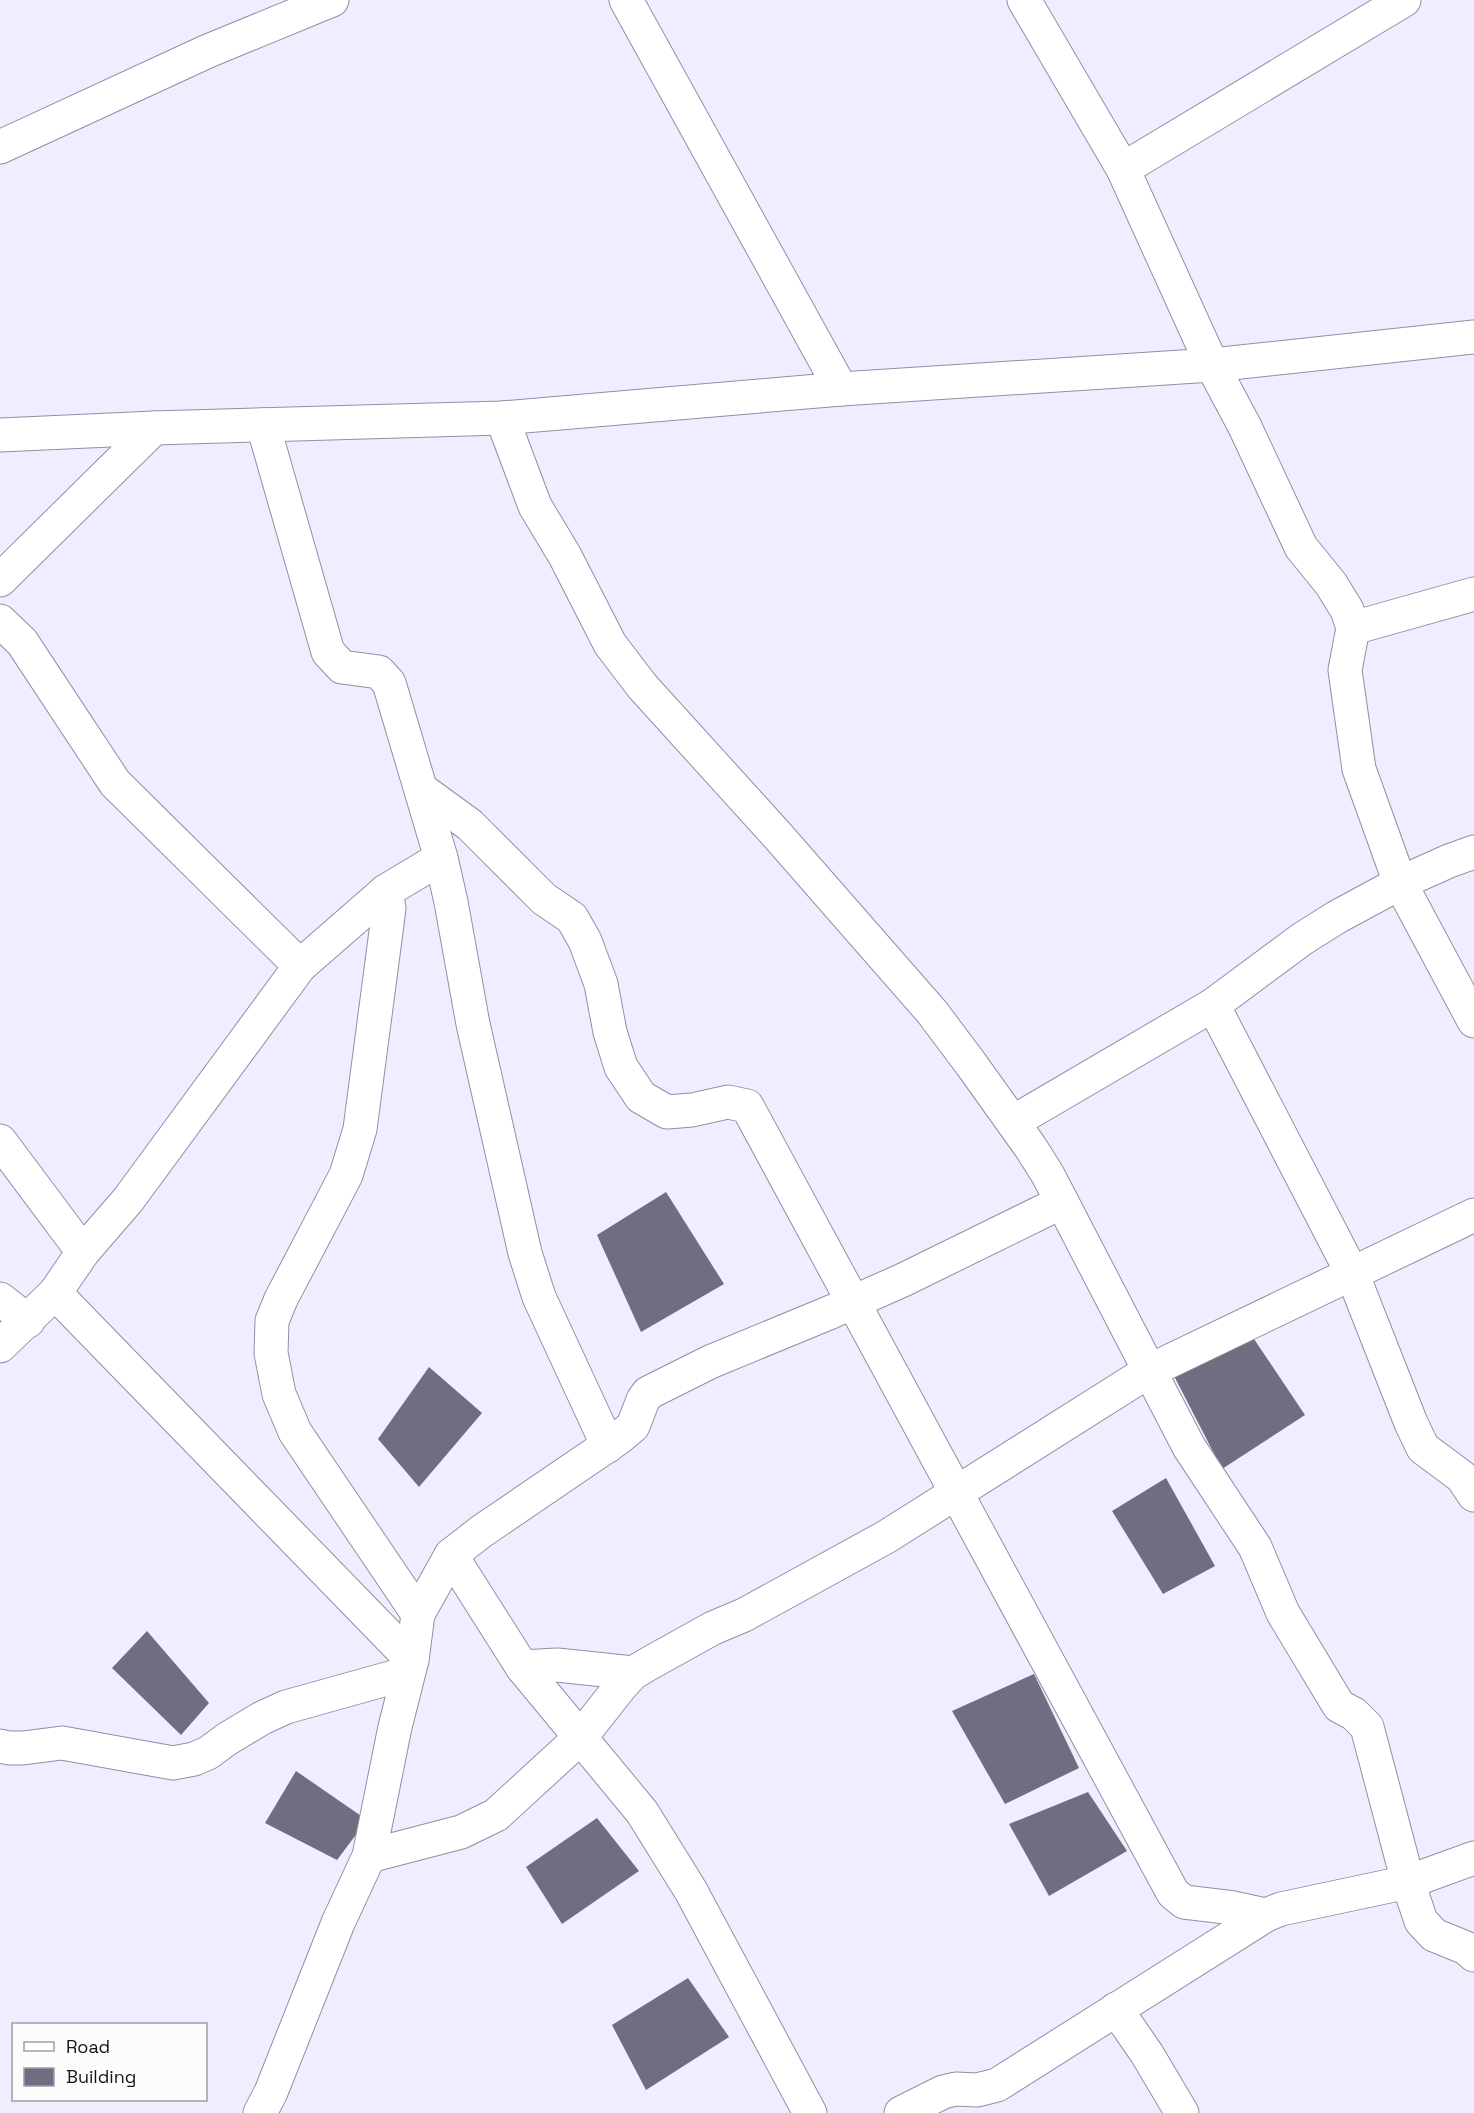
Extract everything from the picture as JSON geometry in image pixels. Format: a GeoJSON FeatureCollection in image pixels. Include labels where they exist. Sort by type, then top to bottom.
{"type":"FeatureCollection","features":[{"type":"Feature","properties":{"kind":"street"},"geometry":{"type":"LineString","coordinates":[[0,147],[208,51],[332,0]]}},
{"type":"Feature","properties":{"kind":"street"},"geometry":{"type":"LineString","coordinates":[[626,0],[841,389]]}},
{"type":"Feature","properties":{"kind":"street"},"geometry":{"type":"LineString","coordinates":[[1024,0],[1123,169],[1212,364],[1302,546],[1331,584],[1347,610],[1353,628],[1345,670],[1359,769],[1400,883],[1474,1021]]}},
{"type":"Feature","properties":{"kind":"street"},"geometry":{"type":"LineString","coordinates":[[1123,169],[1404,0]]}},
{"type":"Feature","properties":{"kind":"street"},"geometry":{"type":"LineString","coordinates":[[0,435],[502,418],[841,389],[1212,364],[1474,337]]}},
{"type":"Feature","properties":{"kind":"street"},"geometry":{"type":"LineString","coordinates":[[502,418],[535,506],[565,556],[610,644],[642,686],[778,836],[932,1012],[1013,1122],[1048,1175],[1189,1447],[1255,1547],[1283,1612],[1339,1706],[1354,1714],[1367,1727],[1408,1882],[1421,1921],[1434,1935],[1466,1948],[1474,1955]]}},
{"type":"Feature","properties":{"kind":"street"},"geometry":{"type":"LineString","coordinates":[[263,425],[328,652],[342,667],[379,672],[389,683],[441,858],[473,1024],[525,1253],[539,1297],[608,1446]]}},
{"type":"Feature","properties":{"kind":"street"},"geometry":{"type":"LineString","coordinates":[[0,580],[154,428]]}},
{"type":"Feature","properties":{"kind":"street"},"geometry":{"type":"LineString","coordinates":[[1353,628],[1474,594]]}},
{"type":"Feature","properties":{"kind":"street"},"geometry":{"type":"LineString","coordinates":[[0,621],[22,642],[115,783],[300,966]]}},
{"type":"Feature","properties":{"kind":"street"},"geometry":{"type":"LineString","coordinates":[[422,790],[470,825],[544,898],[572,918],[585,941],[601,984],[610,1032],[621,1066],[641,1097],[667,1112],[692,1110],[728,1102],[747,1106],[1173,1893],[1184,1902],[1234,1908],[1266,1915]]}},
{"type":"Feature","properties":{"kind":"street"},"geometry":{"type":"LineString","coordinates":[[1013,1122],[1213,1005],[1302,939],[1400,883],[1474,852]]}},
{"type":"Feature","properties":{"kind":"street"},"geometry":{"type":"LineString","coordinates":[[0,1346],[55,1293],[83,1252],[128,1200],[300,966],[386,891],[441,858]]}},
{"type":"Feature","properties":{"kind":"street"},"geometry":{"type":"LineString","coordinates":[[386,891],[389,908],[360,1129],[346,1175],[281,1299],[272,1321],[271,1353],[279,1394],[295,1432],[418,1614]]}},
{"type":"Feature","properties":{"kind":"street"},"geometry":{"type":"LineString","coordinates":[[1213,1005],[1353,1273],[1411,1423],[1423,1448],[1462,1477],[1474,1495]]}},
{"type":"Feature","properties":{"kind":"street"},"geometry":{"type":"LineString","coordinates":[[0,1141],[83,1252]]}},
{"type":"Feature","properties":{"kind":"street"},"geometry":{"type":"LineString","coordinates":[[260,2113],[271,2092],[338,1923],[369,1856],[395,1727],[410,1667],[418,1614],[451,1555],[482,1530],[608,1446],[633,1426],[648,1393],[710,1362],[903,1280],[1062,1202]]}},
{"type":"Feature","properties":{"kind":"street"},"geometry":{"type":"LineString","coordinates":[[369,1856],[461,1832],[496,1815],[580,1738],[633,1673],[886,1537],[1149,1371],[1474,1215]]}},
{"type":"Feature","properties":{"kind":"street"},"geometry":{"type":"LineString","coordinates":[[55,1293],[410,1667]]}},
{"type":"Feature","properties":{"kind":"street"},"geometry":{"type":"LineString","coordinates":[[0,1299],[28,1321]]}},
{"type":"Feature","properties":{"kind":"street"},"geometry":{"type":"LineString","coordinates":[[451,1555],[522,1667],[642,1812],[691,1891],[810,2113]]}},
{"type":"Feature","properties":{"kind":"street"},"geometry":{"type":"LineString","coordinates":[[522,1667],[557,1665],[633,1673]]}},
{"type":"Feature","properties":{"kind":"street"},"geometry":{"type":"LineString","coordinates":[[0,1746],[23,1748],[62,1743],[172,1763],[194,1759],[208,1753],[262,1718],[286,1707],[410,1667]]}},
{"type":"Feature","properties":{"kind":"street"},"geometry":{"type":"LineString","coordinates":[[901,2113],[943,2092],[956,2089],[977,2090],[997,2085],[1266,1915],[1281,1909],[1408,1882],[1474,1858]]}},
{"type":"Feature","properties":{"kind":"street"},"geometry":{"type":"LineString","coordinates":[[1116,2009],[1147,2054],[1182,2113]]}},
{"type":"Feature","properties":{"kind":"building"},"geometry":{"type":"Polygon","coordinates":[[[666,1192],[724,1284],[641,1332],[597,1235],[666,1192]]]}},
{"type":"Feature","properties":{"kind":"building"},"geometry":{"type":"Polygon","coordinates":[[[1254,1339],[1305,1415],[1222,1469],[1172,1372],[1254,1339]]]}},
{"type":"Feature","properties":{"kind":"building"},"geometry":{"type":"Polygon","coordinates":[[[429,1367],[482,1413],[419,1487],[378,1439],[429,1367]]]}},
{"type":"Feature","properties":{"kind":"building"},"geometry":{"type":"Polygon","coordinates":[[[1166,1478],[1215,1566],[1163,1594],[1112,1511],[1166,1478]]]}},
{"type":"Feature","properties":{"kind":"building"},"geometry":{"type":"Polygon","coordinates":[[[147,1631],[209,1703],[181,1735],[112,1668],[147,1631]]]}},
{"type":"Feature","properties":{"kind":"building"},"geometry":{"type":"Polygon","coordinates":[[[1034,1674],[1079,1768],[1005,1804],[952,1711],[1034,1674]]]}},
{"type":"Feature","properties":{"kind":"building"},"geometry":{"type":"Polygon","coordinates":[[[296,1771],[367,1820],[337,1860],[265,1823],[296,1771]]]}},
{"type":"Feature","properties":{"kind":"building"},"geometry":{"type":"Polygon","coordinates":[[[1088,1792],[1127,1851],[1049,1896],[1009,1824],[1088,1792]]]}},
{"type":"Feature","properties":{"kind":"building"},"geometry":{"type":"Polygon","coordinates":[[[597,1818],[639,1871],[562,1924],[526,1867],[597,1818]]]}},
{"type":"Feature","properties":{"kind":"building"},"geometry":{"type":"Polygon","coordinates":[[[688,1978],[729,2037],[646,2090],[612,2025],[688,1978]]]}}]}
